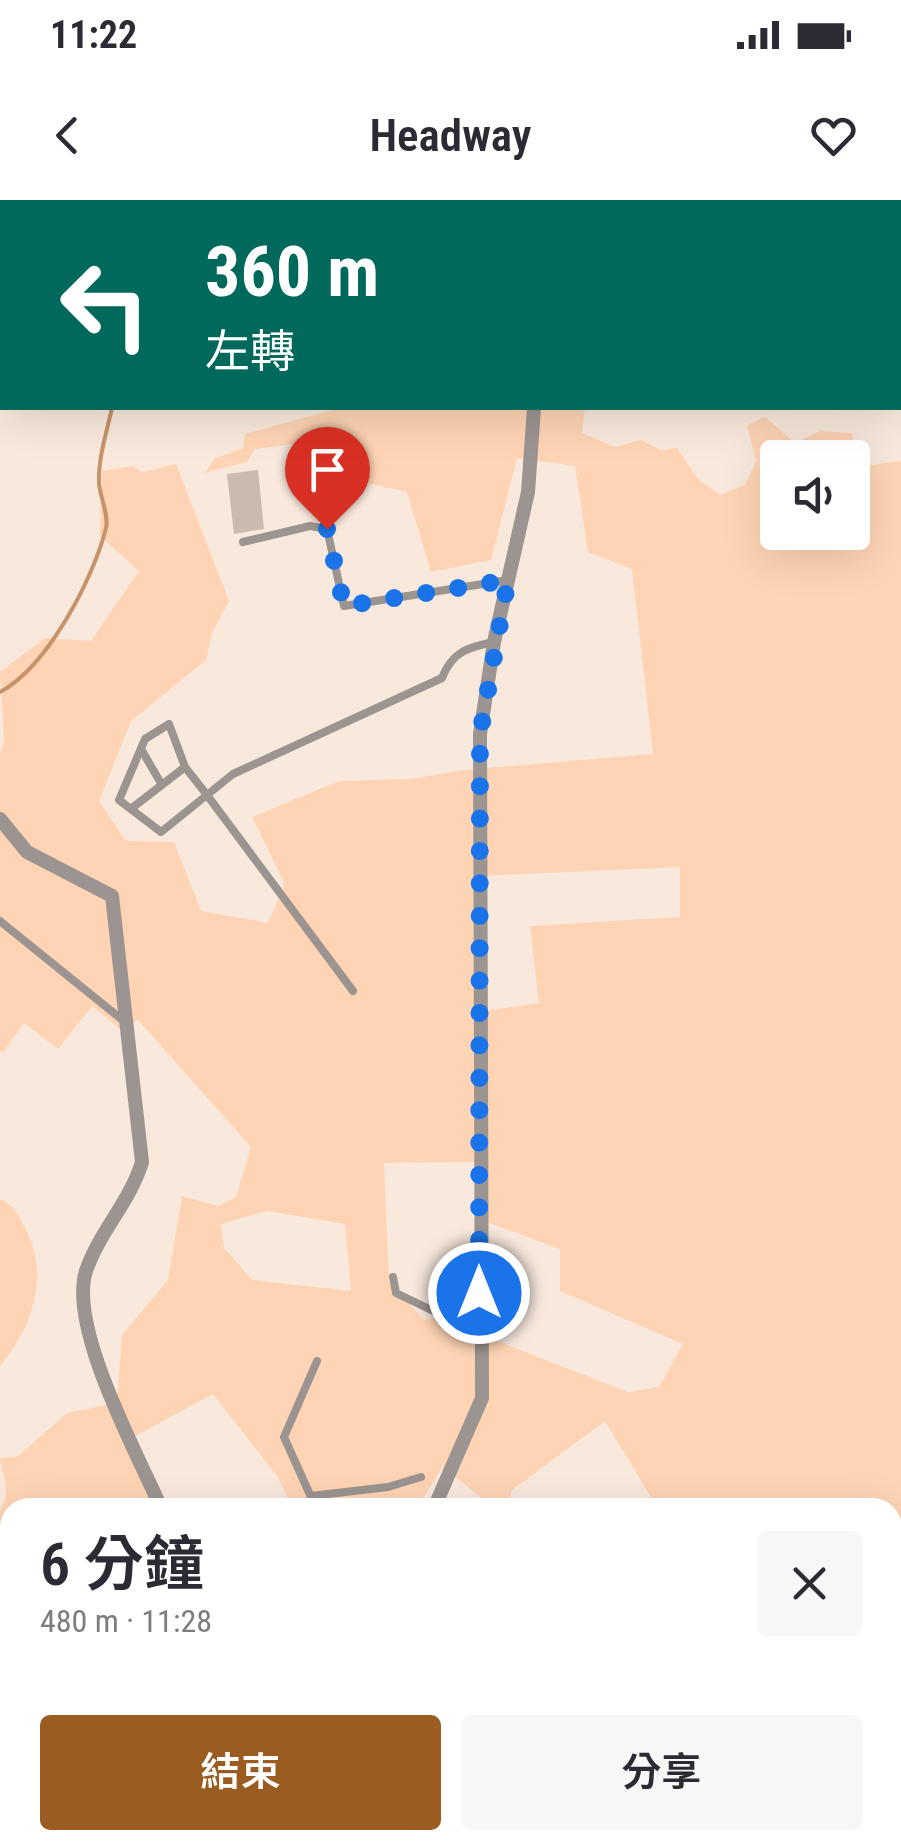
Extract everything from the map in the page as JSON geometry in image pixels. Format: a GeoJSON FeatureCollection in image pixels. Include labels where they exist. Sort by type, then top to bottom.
{"type":"FeatureCollection","features":[{"type":"Feature","properties":{"kind":"street"},"geometry":{"type":"LineString","coordinates":[[438,1498],[482,1398],[480,734],[494,642],[528,492],[534,410]]}},
{"type":"Feature","properties":{"kind":"street"},"geometry":{"type":"LineString","coordinates":[[0,819],[26,852],[112,896],[142,1162],[134,1188],[86,1272],[85,1330],[157,1498]]}},
{"type":"Feature","properties":{"kind":"lane"},"geometry":{"type":"LineString","coordinates":[[243,542],[310,526],[327,529],[344,606],[508,580]]}},
{"type":"Feature","properties":{"kind":"lane"},"geometry":{"type":"LineString","coordinates":[[352,991],[206,795],[185,767],[169,724],[145,739],[119,800],[162,832],[206,795],[233,774],[442,678],[449,659],[472,646],[494,642]]}},
{"type":"Feature","properties":{"kind":"lane"},"geometry":{"type":"LineString","coordinates":[[141,749],[162,785]]}},
{"type":"Feature","properties":{"kind":"lane"},"geometry":{"type":"LineString","coordinates":[[132,808],[185,767]]}},
{"type":"Feature","properties":{"kind":"lane"},"geometry":{"type":"LineString","coordinates":[[0,922],[128,1024]]}},
{"type":"Feature","properties":{"kind":"lane"},"geometry":{"type":"LineString","coordinates":[[393,1277],[396,1292],[479,1333]]}},
{"type":"Feature","properties":{"kind":"lane"},"geometry":{"type":"LineString","coordinates":[[317,1361],[284,1437],[311,1496],[388,1487],[421,1478]]}},
{"type":"Feature","properties":{"kind":"shaded area"},"geometry":{"type":"Polygon","coordinates":[[[332,410],[585,410],[582,433],[615,447],[641,440],[661,450],[677,448],[698,479],[720,495],[745,485],[756,461],[747,425],[765,417],[792,440],[760,440],[760,550],[870,550],[870,465],[901,461],[901,1498],[652,1498],[605,1421],[512,1490],[510,1498],[481,1498],[443,1466],[423,1498],[288,1498],[278,1477],[213,1394],[135,1436],[158,1498],[5,1498],[0,1458],[17,1457],[67,1413],[117,1403],[122,1335],[168,1280],[182,1196],[218,1206],[236,1197],[251,1147],[138,1020],[119,1028],[92,1006],[58,1049],[24,1023],[3,1053],[0,1051],[0,754],[4,741],[0,672],[45,638],[91,641],[139,571],[100,536],[102,471],[133,466],[142,472],[176,464],[229,601],[212,633],[206,660],[131,721],[99,801],[126,841],[174,842],[201,911],[268,923],[285,884],[252,817],[339,781],[410,779],[464,770],[653,754],[632,569],[588,552],[575,466],[517,458],[491,560],[431,572],[407,492],[362,482],[333,439],[255,449],[247,462],[205,473],[214,459],[243,448],[245,434],[332,410]],[[680,867],[478,876],[477,1012],[539,1003],[530,926],[680,917],[680,867]],[[476,1162],[384,1163],[389,1282],[424,1320],[478,1310],[479,1334],[628,1392],[659,1387],[683,1344],[560,1291],[560,1249],[476,1218],[476,1162]],[[267,1211],[221,1224],[224,1248],[252,1280],[351,1291],[345,1224],[267,1211]]]}},
{"type":"Feature","properties":{"kind":"shaded area"},"geometry":{"type":"Polygon","coordinates":[[[820,431],[852,433],[853,440],[801,440],[820,431]]]}},
{"type":"Feature","properties":{"kind":"shaded area"},"geometry":{"type":"Polygon","coordinates":[[[0,1199],[12,1207],[25,1228],[37,1282],[29,1318],[0,1366],[0,1199]]]}},
{"type":"Feature","properties":{"kind":"building"},"geometry":{"type":"Polygon","coordinates":[[[258,470],[264,529],[234,534],[227,474],[258,470]]]}},
{"type":"Feature","properties":{"kind":"waterway"},"geometry":{"type":"LineString","coordinates":[[0,692],[18,680],[51,643],[91,572],[106,528],[99,474],[112,410]]}},
{"type":"Feature","properties":{"kind":"route"},"geometry":{"type":"LineString","coordinates":[[327,529],[344,606],[508,580],[480,734],[479,1293]]}}]}
